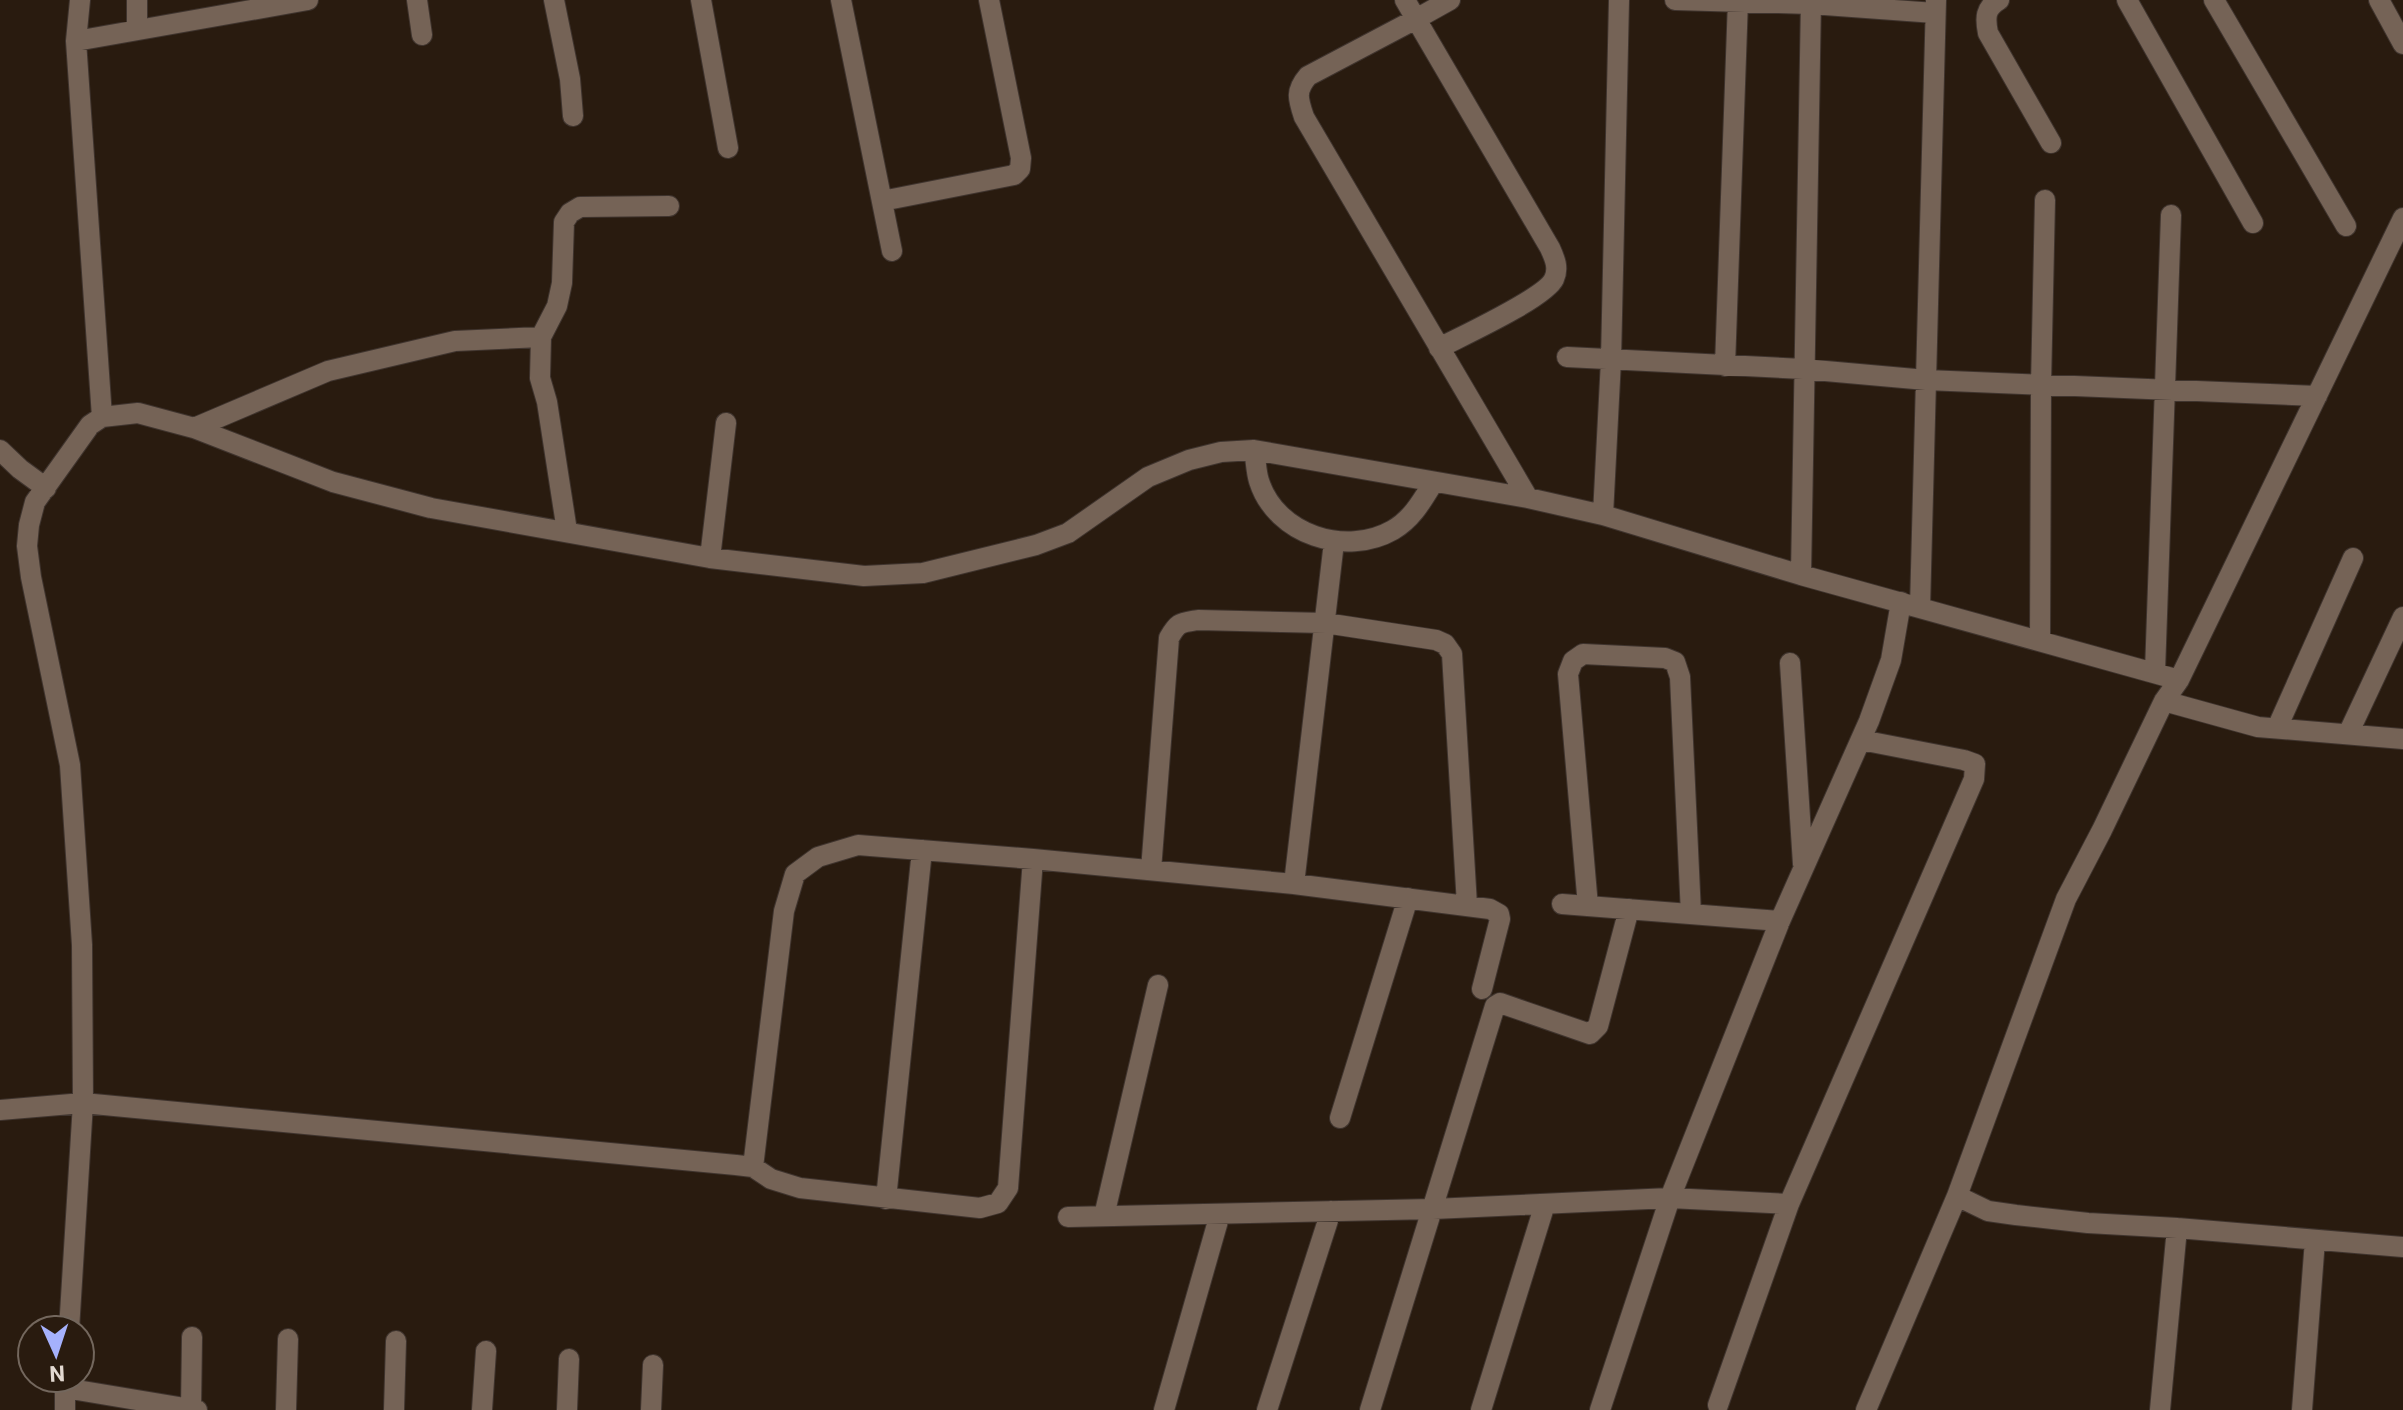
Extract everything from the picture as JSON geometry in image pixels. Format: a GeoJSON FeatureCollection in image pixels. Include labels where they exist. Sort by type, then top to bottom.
{"type":"FeatureCollection","features":[{"type":"Feature","properties":{"kind":"street"},"geometry":{"type":"LineString","coordinates":[[80,0],[76,41],[102,417]]}},
{"type":"Feature","properties":{"kind":"street"},"geometry":{"type":"LineString","coordinates":[[137,0],[137,30]]}},
{"type":"Feature","properties":{"kind":"street"},"geometry":{"type":"LineString","coordinates":[[76,41],[275,3],[308,0]]}},
{"type":"Feature","properties":{"kind":"street"},"geometry":{"type":"LineString","coordinates":[[417,0],[422,35]]}},
{"type":"Feature","properties":{"kind":"street"},"geometry":{"type":"LineString","coordinates":[[554,0],[570,79],[573,116]]}},
{"type":"Feature","properties":{"kind":"street"},"geometry":{"type":"LineString","coordinates":[[701,0],[728,148]]}},
{"type":"Feature","properties":{"kind":"street"},"geometry":{"type":"LineString","coordinates":[[841,0],[892,251]]}},
{"type":"Feature","properties":{"kind":"street"},"geometry":{"type":"LineString","coordinates":[[882,201],[1014,175],[1020,169],[1021,158],[989,0]]}},
{"type":"Feature","properties":{"kind":"street"},"geometry":{"type":"LineString","coordinates":[[1405,0],[1557,264],[1553,281],[1532,299],[1439,348]]}},
{"type":"Feature","properties":{"kind":"street"},"geometry":{"type":"LineString","coordinates":[[1450,0],[1308,76],[1300,86],[1299,102],[1304,117],[1528,498]]}},
{"type":"Feature","properties":{"kind":"street"},"geometry":{"type":"LineString","coordinates":[[1603,515],[1611,360],[1619,0]]}},
{"type":"Feature","properties":{"kind":"street"},"geometry":{"type":"LineString","coordinates":[[1600,1410],[1670,1198],[1780,921],[1861,740],[1911,605],[1926,380],[1936,7],[1675,0]]}},
{"type":"Feature","properties":{"kind":"street"},"geometry":{"type":"LineString","coordinates":[[1999,0],[1991,5],[1986,15],[1988,33],[2051,143]]}},
{"type":"Feature","properties":{"kind":"street"},"geometry":{"type":"LineString","coordinates":[[2127,0],[2253,223]]}},
{"type":"Feature","properties":{"kind":"street"},"geometry":{"type":"LineString","coordinates":[[2214,0],[2346,226]]}},
{"type":"Feature","properties":{"kind":"street"},"geometry":{"type":"LineString","coordinates":[[2379,0],[2403,44]]}},
{"type":"Feature","properties":{"kind":"street"},"geometry":{"type":"LineString","coordinates":[[1725,366],[1738,2]]}},
{"type":"Feature","properties":{"kind":"street"},"geometry":{"type":"LineString","coordinates":[[1801,575],[1811,2]]}},
{"type":"Feature","properties":{"kind":"street"},"geometry":{"type":"LineString","coordinates":[[2040,640],[2045,200]]}},
{"type":"Feature","properties":{"kind":"street"},"geometry":{"type":"LineString","coordinates":[[567,531],[547,402],[540,378],[541,337],[557,306],[562,283],[564,222],[570,213],[580,207],[669,206]]}},
{"type":"Feature","properties":{"kind":"street"},"geometry":{"type":"LineString","coordinates":[[2155,672],[2171,215]]}},
{"type":"Feature","properties":{"kind":"street"},"geometry":{"type":"LineString","coordinates":[[1866,1410],[1957,1196],[2066,899],[2164,701],[2179,680],[2403,218]]}},
{"type":"Feature","properties":{"kind":"street"},"geometry":{"type":"LineString","coordinates":[[194,428],[328,371],[455,341],[541,337]]}},
{"type":"Feature","properties":{"kind":"street"},"geometry":{"type":"LineString","coordinates":[[1567,357],[1803,369],[1926,380],[2317,396]]}},
{"type":"Feature","properties":{"kind":"street"},"geometry":{"type":"LineString","coordinates":[[70,1314],[83,1103],[82,945],[70,765],[27,546],[35,502],[90,425],[102,417],[138,413],[194,428],[333,482],[431,508],[710,558],[864,576],[923,573],[1036,545],[1068,533],[1148,477],[1189,460],[1221,452],[1254,450],[1528,498],[1603,515],[1801,575],[2179,680]]}},
{"type":"Feature","properties":{"kind":"street"},"geometry":{"type":"LineString","coordinates":[[710,558],[726,423]]}},
{"type":"Feature","properties":{"kind":"street"},"geometry":{"type":"LineString","coordinates":[[0,450],[46,488]]}},
{"type":"Feature","properties":{"kind":"street"},"geometry":{"type":"LineString","coordinates":[[1254,450],[1260,483],[1277,511],[1302,532],[1334,542],[1365,541],[1394,530],[1417,509],[1433,483]]}},
{"type":"Feature","properties":{"kind":"street"},"geometry":{"type":"LineString","coordinates":[[1294,884],[1334,542]]}},
{"type":"Feature","properties":{"kind":"street"},"geometry":{"type":"LineString","coordinates":[[2277,728],[2353,558]]}},
{"type":"Feature","properties":{"kind":"street"},"geometry":{"type":"LineString","coordinates":[[2348,734],[2403,617]]}},
{"type":"Feature","properties":{"kind":"street"},"geometry":{"type":"LineString","coordinates":[[1151,870],[1169,638],[1177,626],[1198,620],[1325,623],[1436,640],[1445,644],[1452,654],[1467,905]]}},
{"type":"Feature","properties":{"kind":"street"},"geometry":{"type":"LineString","coordinates":[[1588,906],[1568,674],[1573,661],[1583,654],[1665,658],[1675,662],[1680,677],[1691,914]]}},
{"type":"Feature","properties":{"kind":"street"},"geometry":{"type":"LineString","coordinates":[[1790,663],[1803,868]]}},
{"type":"Feature","properties":{"kind":"street"},"geometry":{"type":"LineString","coordinates":[[2164,701],[2258,727],[2403,739]]}},
{"type":"Feature","properties":{"kind":"street"},"geometry":{"type":"LineString","coordinates":[[1718,1405],[1789,1204],[1974,779],[1975,764],[1964,760],[1861,740]]}},
{"type":"Feature","properties":{"kind":"street"},"geometry":{"type":"LineString","coordinates":[[745,1166],[784,911],[795,874],[818,857],[858,845],[1294,884],[1495,910],[1500,919],[1482,989]]}},
{"type":"Feature","properties":{"kind":"street"},"geometry":{"type":"LineString","coordinates":[[886,1199],[922,850]]}},
{"type":"Feature","properties":{"kind":"street"},"geometry":{"type":"LineString","coordinates":[[0,1110],[83,1103],[745,1166],[771,1179],[800,1188],[980,1208],[998,1203],[1008,1188],[1033,859]]}},
{"type":"Feature","properties":{"kind":"street"},"geometry":{"type":"LineString","coordinates":[[1340,1118],[1408,898]]}},
{"type":"Feature","properties":{"kind":"street"},"geometry":{"type":"LineString","coordinates":[[1562,904],[1780,921]]}},
{"type":"Feature","properties":{"kind":"street"},"geometry":{"type":"LineString","coordinates":[[1370,1410],[1495,1006],[1500,1003],[1590,1034],[1598,1026],[1629,909]]}},
{"type":"Feature","properties":{"kind":"street"},"geometry":{"type":"LineString","coordinates":[[1104,1216],[1158,985]]}},
{"type":"Feature","properties":{"kind":"street"},"geometry":{"type":"LineString","coordinates":[[1957,1196],[1988,1211],[2088,1223],[2403,1247]]}},
{"type":"Feature","properties":{"kind":"street"},"geometry":{"type":"LineString","coordinates":[[1068,1217],[1433,1209],[1670,1198],[1789,1204]]}},
{"type":"Feature","properties":{"kind":"street"},"geometry":{"type":"LineString","coordinates":[[1481,1410],[1545,1204]]}},
{"type":"Feature","properties":{"kind":"street"},"geometry":{"type":"LineString","coordinates":[[1267,1410],[1331,1211]]}},
{"type":"Feature","properties":{"kind":"street"},"geometry":{"type":"LineString","coordinates":[[1164,1410],[1220,1214]]}},
{"type":"Feature","properties":{"kind":"street"},"geometry":{"type":"LineString","coordinates":[[2160,1410],[2177,1228]]}},
{"type":"Feature","properties":{"kind":"street"},"geometry":{"type":"LineString","coordinates":[[2302,1410],[2315,1240]]}},
{"type":"Feature","properties":{"kind":"street"},"geometry":{"type":"LineString","coordinates":[[96,1389],[194,1410],[192,1337]]}},
{"type":"Feature","properties":{"kind":"street"},"geometry":{"type":"LineString","coordinates":[[286,1410],[288,1339]]}},
{"type":"Feature","properties":{"kind":"street"},"geometry":{"type":"LineString","coordinates":[[394,1410],[396,1341]]}},
{"type":"Feature","properties":{"kind":"street"},"geometry":{"type":"LineString","coordinates":[[482,1410],[486,1351]]}},
{"type":"Feature","properties":{"kind":"street"},"geometry":{"type":"LineString","coordinates":[[567,1410],[569,1359]]}},
{"type":"Feature","properties":{"kind":"street"},"geometry":{"type":"LineString","coordinates":[[651,1410],[653,1365]]}}]}
